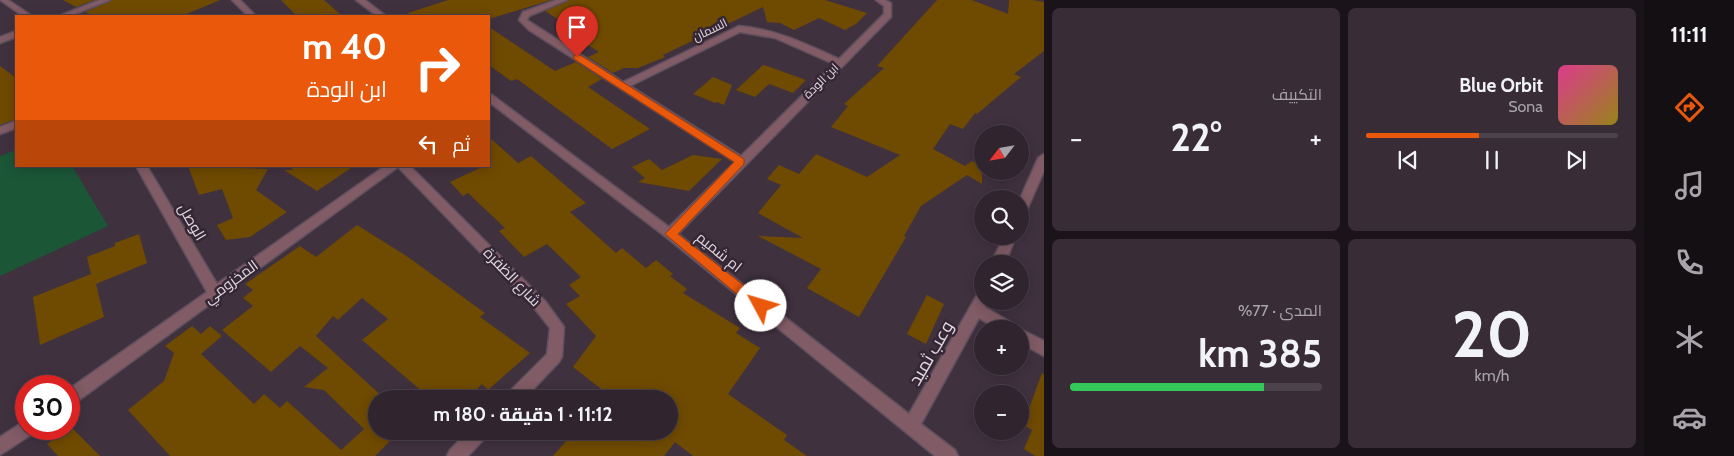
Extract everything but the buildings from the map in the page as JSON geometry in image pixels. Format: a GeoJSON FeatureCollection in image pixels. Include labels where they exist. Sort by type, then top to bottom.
{"type":"FeatureCollection","features":[{"type":"Feature","properties":{"kind":"street"},"geometry":{"type":"LineString","coordinates":[[3,0],[26,15]]}},
{"type":"Feature","properties":{"kind":"street"},"geometry":{"type":"LineString","coordinates":[[66,15],[106,0]]}},
{"type":"Feature","properties":{"kind":"street"},"geometry":{"type":"LineString","coordinates":[[236,0],[251,15]]}},
{"type":"Feature","properties":{"kind":"street"},"geometry":{"type":"LineString","coordinates":[[360,0],[381,15]]}},
{"type":"Feature","properties":{"kind":"street"},"geometry":{"type":"LineString","coordinates":[[562,0],[526,14],[523,20],[532,28],[741,161]]}},
{"type":"Feature","properties":{"kind":"street","name":"ابن الودة"},"geometry":{"type":"LineString","coordinates":[[670,234],[888,15],[888,5],[880,0]]}},
{"type":"Feature","properties":{"kind":"street","name":"السمان"},"geometry":{"type":"LineString","coordinates":[[622,86],[739,29],[750,29],[772,34],[840,63]]}},
{"type":"Feature","properties":{"kind":"street"},"geometry":{"type":"LineString","coordinates":[[0,40],[15,34]]}},
{"type":"Feature","properties":{"kind":"street","name":"ام شميم"},"geometry":{"type":"LineString","coordinates":[[490,97],[670,234],[949,456]]}},
{"type":"Feature","properties":{"kind":"street"},"geometry":{"type":"LineString","coordinates":[[0,131],[15,124]]}},
{"type":"Feature","properties":{"kind":"street"},"geometry":{"type":"LineString","coordinates":[[1029,193],[1042,166]]}},
{"type":"Feature","properties":{"kind":"street","name":"الوصل"},"geometry":{"type":"LineString","coordinates":[[142,167],[215,293]]}},
{"type":"Feature","properties":{"kind":"street","name":"المخزومي"},"geometry":{"type":"LineString","coordinates":[[80,390],[391,167]]}},
{"type":"Feature","properties":{"kind":"street","name":"شارع الظفرة"},"geometry":{"type":"LineString","coordinates":[[404,167],[540,305],[557,327],[554,357],[522,390]]}},
{"type":"Feature","properties":{"kind":"street","name":"وعب ثميد"},"geometry":{"type":"LineString","coordinates":[[911,426],[977,310]]}},
{"type":"Feature","properties":{"kind":"street"},"geometry":{"type":"LineString","coordinates":[[987,310],[999,320]]}},
{"type":"Feature","properties":{"kind":"street"},"geometry":{"type":"LineString","coordinates":[[1029,340],[1044,349]]}},
{"type":"Feature","properties":{"kind":"street"},"geometry":{"type":"LineString","coordinates":[[0,447],[15,436]]}},
{"type":"Feature","properties":{"kind":"street"},"geometry":{"type":"LineString","coordinates":[[456,456],[471,440]]}},
{"type":"Feature","properties":{"kind":"green space"},"geometry":{"type":"Polygon","coordinates":[[[15,150],[15,167],[73,167],[108,226],[0,276],[0,156],[15,150]]]}},
{"type":"Feature","properties":{"kind":"route"},"geometry":{"type":"LineString","coordinates":[[577,57],[741,161],[670,234],[761,306]]}}]}
